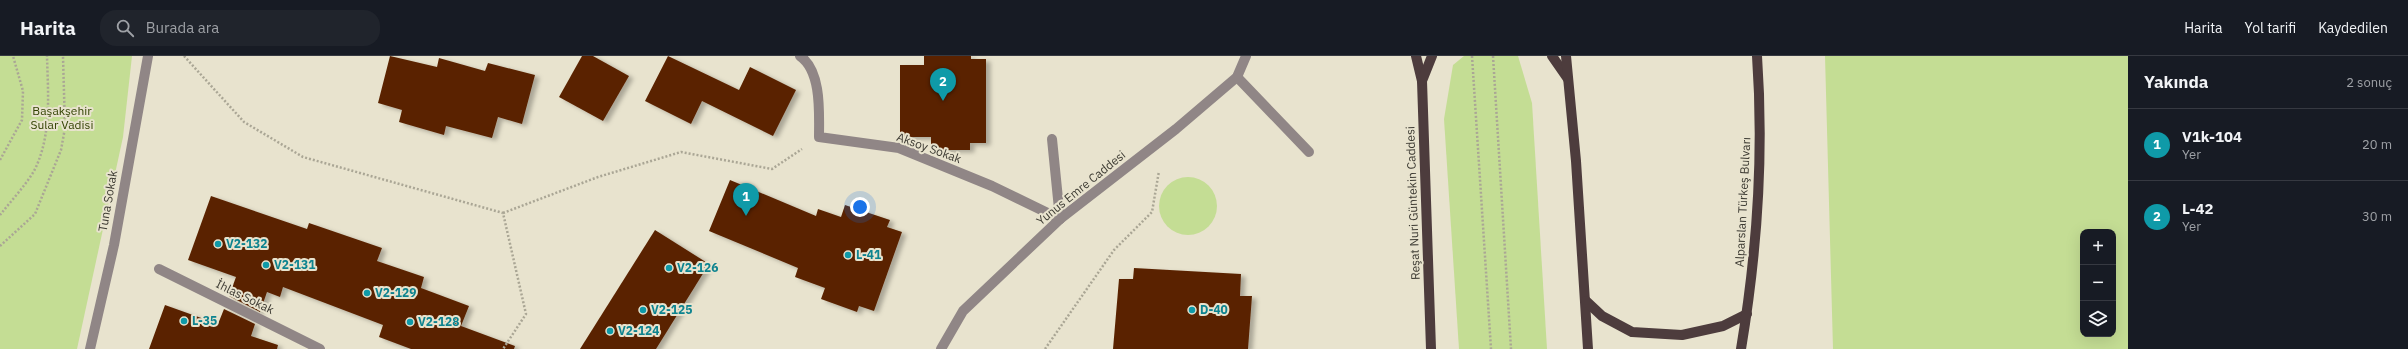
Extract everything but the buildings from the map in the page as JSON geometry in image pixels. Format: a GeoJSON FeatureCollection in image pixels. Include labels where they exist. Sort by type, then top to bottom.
{"type":"FeatureCollection","features":[{"type":"Feature","properties":{"kind":"main road","name":"Reşat Nuri Güntekin Caddesi"},"geometry":{"type":"LineString","coordinates":[[1416,56],[1422,81],[1431,349]]}},
{"type":"Feature","properties":{"kind":"main road"},"geometry":{"type":"LineString","coordinates":[[1422,81],[1432,56]]}},
{"type":"Feature","properties":{"kind":"main road"},"geometry":{"type":"LineString","coordinates":[[1552,56],[1568,80]]}},
{"type":"Feature","properties":{"kind":"main road"},"geometry":{"type":"LineString","coordinates":[[1566,56],[1586,302],[1588,349]]}},
{"type":"Feature","properties":{"kind":"main road","name":"Alparslan Türkeş Bulvarı"},"geometry":{"type":"LineString","coordinates":[[1741,349],[1753,269],[1759,183],[1760,93],[1757,56]]}},
{"type":"Feature","properties":{"kind":"main road"},"geometry":{"type":"LineString","coordinates":[[1586,302],[1602,316],[1632,332],[1682,335],[1723,326],[1746,314]]}},
{"type":"Feature","properties":{"kind":"street","name":"Tuna Sokak"},"geometry":{"type":"LineString","coordinates":[[90,349],[114,245],[148,56]]}},
{"type":"Feature","properties":{"kind":"street"},"geometry":{"type":"LineString","coordinates":[[800,56],[807,61],[819,94],[819,137]]}},
{"type":"Feature","properties":{"kind":"street","name":"Yunus Emre Caddesi"},"geometry":{"type":"LineString","coordinates":[[941,349],[963,311],[1060,219],[1165,138],[1237,77],[1246,56]]}},
{"type":"Feature","properties":{"kind":"street"},"geometry":{"type":"LineString","coordinates":[[1237,77],[1310,152]]}},
{"type":"Feature","properties":{"kind":"street","name":"Aksoy Sokak"},"geometry":{"type":"LineString","coordinates":[[819,137],[899,148],[992,186],[1060,219]]}},
{"type":"Feature","properties":{"kind":"street"},"geometry":{"type":"LineString","coordinates":[[1052,139],[1060,219]]}},
{"type":"Feature","properties":{"kind":"street","name":"İhlas Sokak"},"geometry":{"type":"LineString","coordinates":[[159,269],[320,349]]}},
{"type":"Feature","properties":{"kind":"path"},"geometry":{"type":"LineString","coordinates":[[0,160],[22,120],[23,91],[13,56]]}},
{"type":"Feature","properties":{"kind":"path"},"geometry":{"type":"LineString","coordinates":[[0,215],[33,172],[43,150],[48,118],[47,56]]}},
{"type":"Feature","properties":{"kind":"path"},"geometry":{"type":"LineString","coordinates":[[0,246],[34,214],[57,162],[65,128],[63,56]]}},
{"type":"Feature","properties":{"kind":"path"},"geometry":{"type":"LineString","coordinates":[[184,56],[244,122],[303,157],[503,213],[598,177],[680,152],[772,170],[819,137]]}},
{"type":"Feature","properties":{"kind":"path"},"geometry":{"type":"LineString","coordinates":[[1472,56],[1491,349]]}},
{"type":"Feature","properties":{"kind":"path"},"geometry":{"type":"LineString","coordinates":[[1493,56],[1511,349]]}},
{"type":"Feature","properties":{"kind":"path"},"geometry":{"type":"LineString","coordinates":[[1045,349],[1114,250],[1152,212],[1165,138]]}},
{"type":"Feature","properties":{"kind":"path"},"geometry":{"type":"LineString","coordinates":[[503,213],[526,314],[503,349]]}},
{"type":"Feature","properties":{"kind":"green space","name":"Başakşehir Sular Vadisi"},"geometry":{"type":"Polygon","coordinates":[[[0,56],[132,56],[123,137],[77,349],[0,349],[0,56]]]}},
{"type":"Feature","properties":{"kind":"green space"},"geometry":{"type":"Polygon","coordinates":[[[1464,56],[1518,56],[1532,103],[1547,349],[1459,349],[1444,119],[1453,65],[1464,56]]]}},
{"type":"Feature","properties":{"kind":"green space"},"geometry":{"type":"Polygon","coordinates":[[[1825,56],[2128,56],[2128,349],[1833,349],[1825,56]]]}},
{"type":"Feature","properties":{"kind":"green space"},"geometry":{"type":"Polygon","coordinates":[[[1188,177],[1199,179],[1212,190],[1215,195],[1217,206],[1215,217],[1204,230],[1199,233],[1188,235],[1177,233],[1164,222],[1161,217],[1159,206],[1161,195],[1172,182],[1177,179],[1188,177]]]}},
{"type":"Feature","properties":{"kind":"place","name":"L-42"},"geometry":{"type":"Point","coordinates":[943,101]}},
{"type":"Feature","properties":{"kind":"place","name":"V1k-104"},"geometry":{"type":"Point","coordinates":[746,216]}},
{"type":"Feature","properties":{"kind":"place","name":"V2-132"},"geometry":{"type":"Point","coordinates":[218,244]}},
{"type":"Feature","properties":{"kind":"place","name":"L-41"},"geometry":{"type":"Point","coordinates":[848,255]}},
{"type":"Feature","properties":{"kind":"place","name":"V2-131"},"geometry":{"type":"Point","coordinates":[266,265]}},
{"type":"Feature","properties":{"kind":"place","name":"V2-126"},"geometry":{"type":"Point","coordinates":[669,268]}},
{"type":"Feature","properties":{"kind":"place","name":"V2-129"},"geometry":{"type":"Point","coordinates":[367,293]}},
{"type":"Feature","properties":{"kind":"place","name":"V2-125"},"geometry":{"type":"Point","coordinates":[643,310]}},
{"type":"Feature","properties":{"kind":"place","name":"D-40"},"geometry":{"type":"Point","coordinates":[1192,310]}},
{"type":"Feature","properties":{"kind":"place","name":"L-35"},"geometry":{"type":"Point","coordinates":[184,321]}},
{"type":"Feature","properties":{"kind":"place","name":"V2-128"},"geometry":{"type":"Point","coordinates":[410,322]}},
{"type":"Feature","properties":{"kind":"place","name":"V2-124"},"geometry":{"type":"Point","coordinates":[610,331]}}]}
